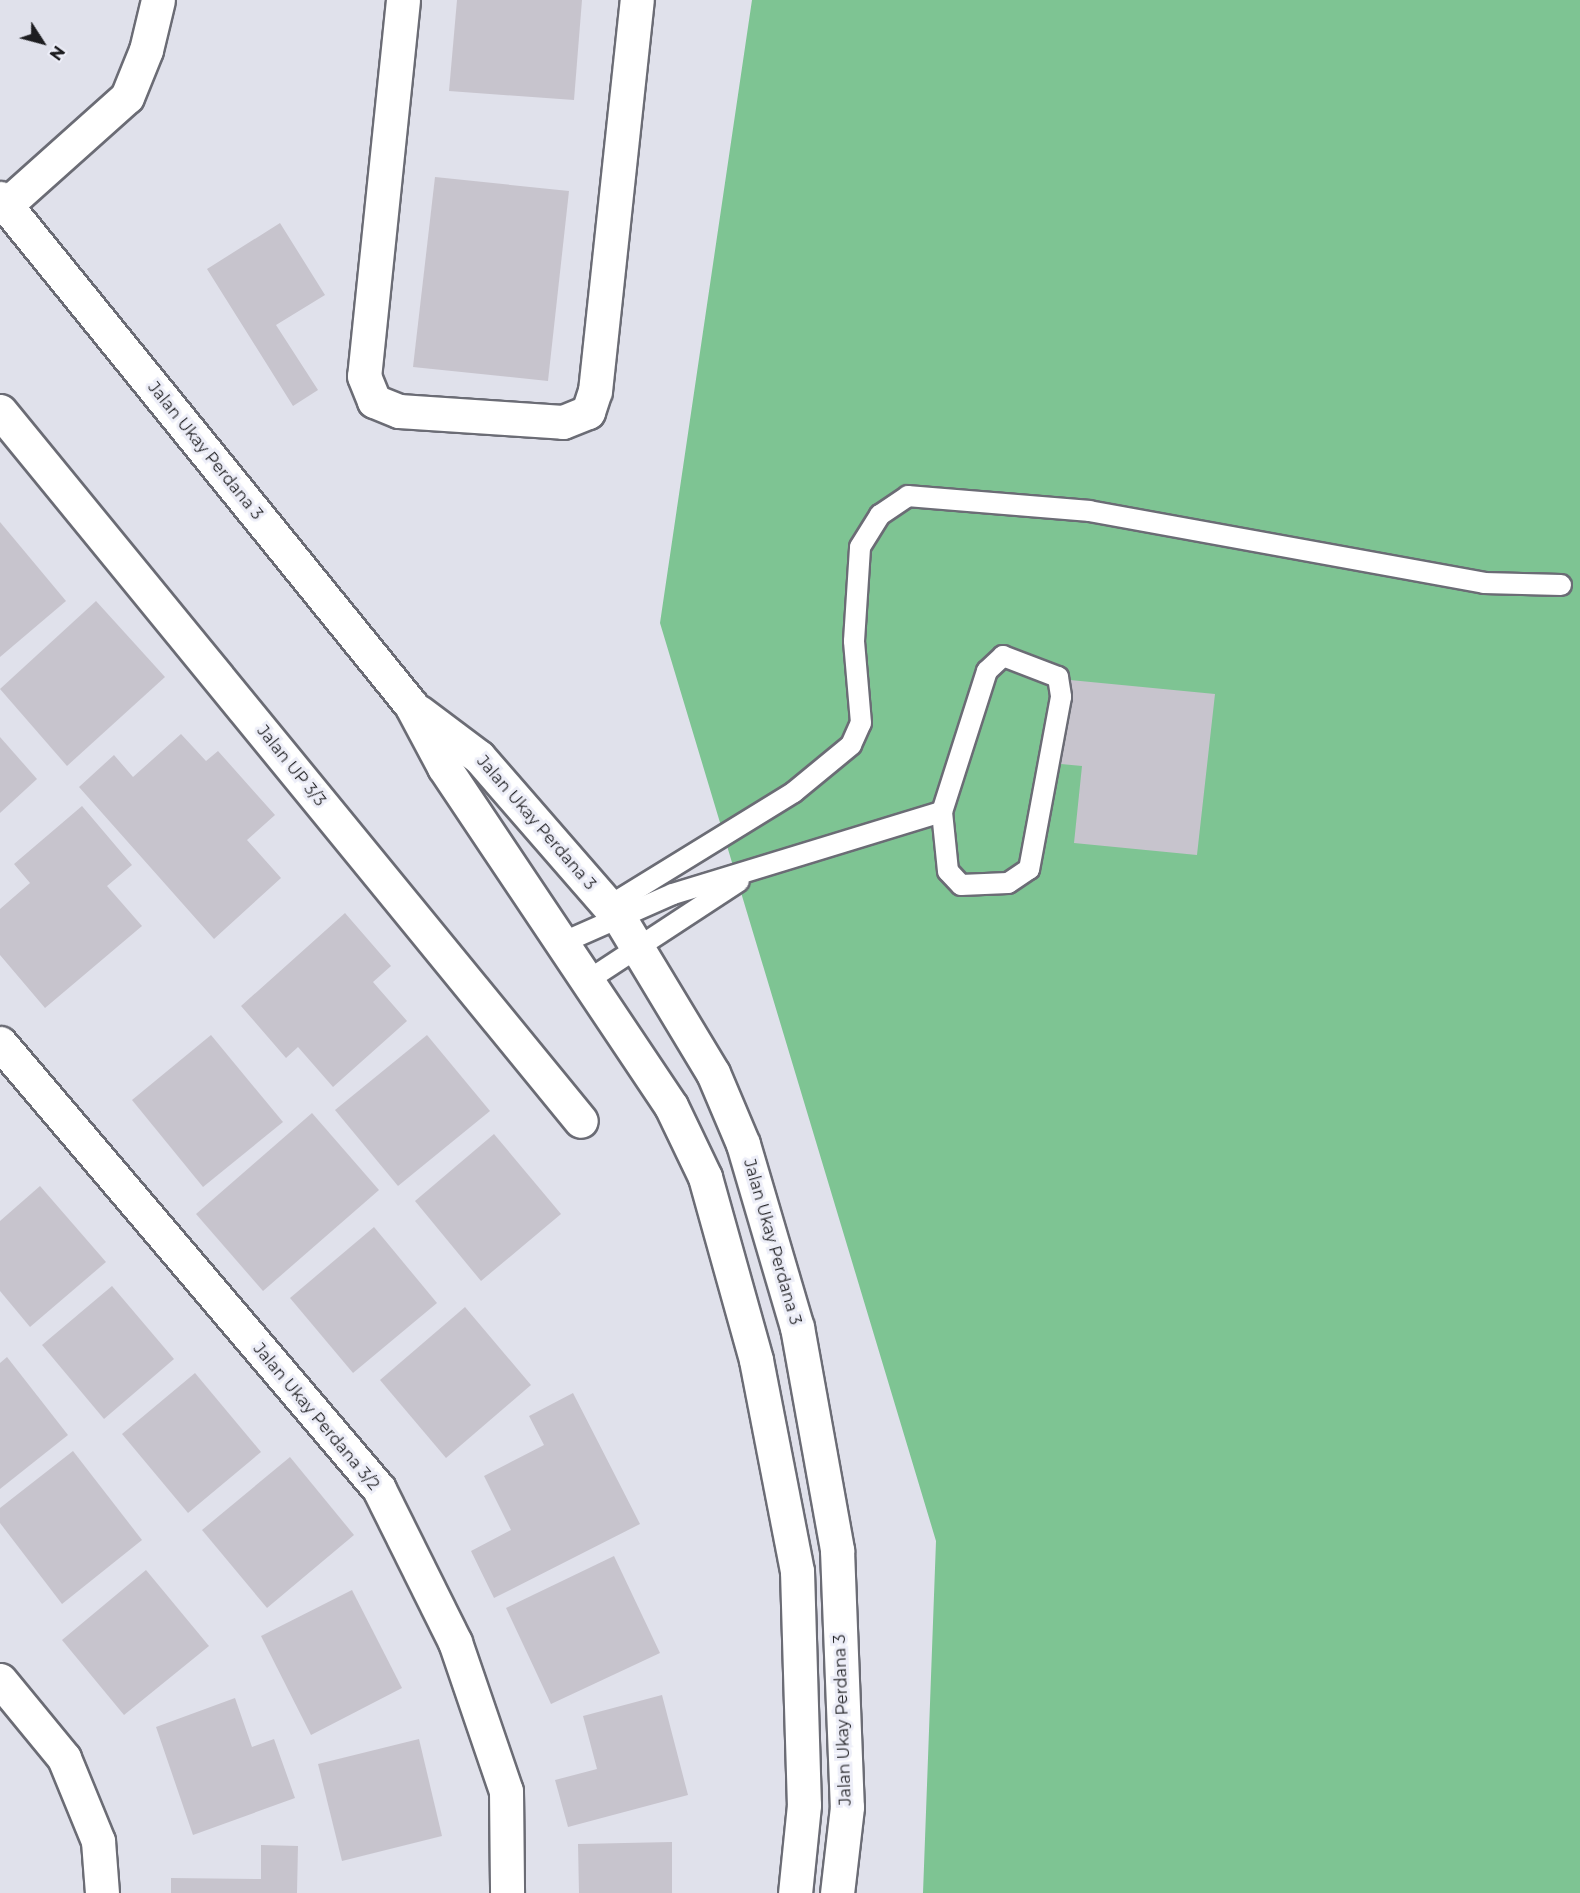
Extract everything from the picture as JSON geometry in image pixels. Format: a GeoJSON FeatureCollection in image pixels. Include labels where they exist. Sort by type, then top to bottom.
{"type":"FeatureCollection","features":[{"type":"Feature","properties":{"kind":"street"},"geometry":{"type":"LineString","coordinates":[[3,201],[128,97],[158,0]]}},
{"type":"Feature","properties":{"kind":"street"},"geometry":{"type":"LineString","coordinates":[[403,0],[364,376],[374,401],[399,411],[563,422],[588,412],[595,391],[638,0]]}},
{"type":"Feature","properties":{"kind":"street","name":"Jalan Ukay Perdana 3"},"geometry":{"type":"LineString","coordinates":[[3,201],[411,705],[444,767],[590,979],[671,1106],[705,1177],[756,1360],[797,1571],[804,1805],[795,1893]]}},
{"type":"Feature","properties":{"kind":"street","name":"Jalan UP 3/3"},"geometry":{"type":"LineString","coordinates":[[0,411],[581,1121]]}},
{"type":"Feature","properties":{"kind":"street","name":"Jalan Ukay Perdana 3"},"geometry":{"type":"LineString","coordinates":[[411,705],[479,757],[614,913],[713,1073],[743,1144],[797,1327],[837,1550],[847,1807],[837,1893]]}},
{"type":"Feature","properties":{"kind":"street","name":"Jalan Ukay Perdana 3/2"},"geometry":{"type":"LineString","coordinates":[[0,1043],[378,1489],[455,1642],[506,1791],[507,1893]]}},
{"type":"Feature","properties":{"kind":"street"},"geometry":{"type":"LineString","coordinates":[[0,1680],[64,1758],[98,1841],[102,1893]]}},
{"type":"Feature","properties":{"kind":"lane"},"geometry":{"type":"LineString","coordinates":[[564,942],[614,913],[794,792],[851,745],[861,723],[854,641],[860,547],[880,515],[909,496],[1089,511],[1484,583],[1561,585]]}},
{"type":"Feature","properties":{"kind":"lane"},"geometry":{"type":"LineString","coordinates":[[1003,656],[1058,677],[1061,698],[1029,869],[1008,883],[962,885],[948,871],[942,812],[987,671],[1003,656]]}},
{"type":"Feature","properties":{"kind":"lane"},"geometry":{"type":"LineString","coordinates":[[614,913],[769,863],[942,812]]}},
{"type":"Feature","properties":{"kind":"lane"},"geometry":{"type":"LineString","coordinates":[[590,979],[769,863]]}},
{"type":"Feature","properties":{"kind":"green space"},"geometry":{"type":"Polygon","coordinates":[[[752,0],[1580,0],[1580,1893],[923,1893],[936,1541],[660,623],[752,0]]]}},
{"type":"Feature","properties":{"kind":"building"},"geometry":{"type":"Polygon","coordinates":[[[457,0],[582,0],[574,100],[449,91],[457,0]]]}},
{"type":"Feature","properties":{"kind":"building"},"geometry":{"type":"Polygon","coordinates":[[[435,177],[569,191],[548,381],[413,367],[435,177]]]}},
{"type":"Feature","properties":{"kind":"building"},"geometry":{"type":"Polygon","coordinates":[[[280,223],[325,295],[276,325],[318,390],[293,406],[207,269],[280,223]]]}},
{"type":"Feature","properties":{"kind":"building"},"geometry":{"type":"Polygon","coordinates":[[[0,522],[66,601],[0,657],[0,522]]]}},
{"type":"Feature","properties":{"kind":"building"},"geometry":{"type":"Polygon","coordinates":[[[96,601],[165,677],[67,766],[0,689],[96,601]]]}},
{"type":"Feature","properties":{"kind":"building"},"geometry":{"type":"Polygon","coordinates":[[[1070,680],[1215,694],[1197,855],[1074,843],[1082,766],[1061,764],[1070,680]]]}},
{"type":"Feature","properties":{"kind":"building"},"geometry":{"type":"Polygon","coordinates":[[[181,734],[206,761],[218,751],[275,815],[247,840],[281,878],[214,939],[79,787],[114,755],[133,777],[181,734]]]}},
{"type":"Feature","properties":{"kind":"building"},"geometry":{"type":"Polygon","coordinates":[[[0,737],[37,779],[0,813],[0,737]]]}},
{"type":"Feature","properties":{"kind":"building"},"geometry":{"type":"Polygon","coordinates":[[[82,806],[132,865],[107,886],[142,926],[45,1008],[0,955],[0,909],[30,883],[14,864],[82,806]]]}},
{"type":"Feature","properties":{"kind":"building"},"geometry":{"type":"Polygon","coordinates":[[[345,913],[391,966],[373,982],[407,1021],[333,1087],[298,1047],[286,1058],[241,1006],[345,913]]]}},
{"type":"Feature","properties":{"kind":"building"},"geometry":{"type":"Polygon","coordinates":[[[211,1035],[283,1122],[203,1187],[132,1100],[211,1035]]]}},
{"type":"Feature","properties":{"kind":"building"},"geometry":{"type":"Polygon","coordinates":[[[427,1035],[490,1111],[398,1186],[335,1110],[427,1035]]]}},
{"type":"Feature","properties":{"kind":"building"},"geometry":{"type":"Polygon","coordinates":[[[312,1113],[379,1190],[263,1291],[196,1214],[312,1113]]]}},
{"type":"Feature","properties":{"kind":"building"},"geometry":{"type":"Polygon","coordinates":[[[494,1134],[561,1214],[481,1281],[415,1201],[494,1134]]]}},
{"type":"Feature","properties":{"kind":"building"},"geometry":{"type":"Polygon","coordinates":[[[40,1186],[106,1262],[30,1327],[0,1291],[0,1221],[40,1186]]]}},
{"type":"Feature","properties":{"kind":"building"},"geometry":{"type":"Polygon","coordinates":[[[374,1227],[437,1303],[353,1373],[290,1298],[374,1227]]]}},
{"type":"Feature","properties":{"kind":"building"},"geometry":{"type":"Polygon","coordinates":[[[112,1286],[174,1359],[104,1419],[42,1345],[112,1286]]]}},
{"type":"Feature","properties":{"kind":"building"},"geometry":{"type":"Polygon","coordinates":[[[465,1307],[531,1385],[446,1458],[380,1380],[465,1307]]]}},
{"type":"Feature","properties":{"kind":"building"},"geometry":{"type":"Polygon","coordinates":[[[7,1357],[68,1435],[0,1489],[0,1363],[7,1357]]]}},
{"type":"Feature","properties":{"kind":"building"},"geometry":{"type":"Polygon","coordinates":[[[195,1373],[261,1452],[188,1513],[122,1434],[195,1373]]]}},
{"type":"Feature","properties":{"kind":"building"},"geometry":{"type":"Polygon","coordinates":[[[573,1393],[640,1524],[494,1598],[471,1551],[511,1530],[484,1476],[544,1445],[529,1416],[573,1393]]]}},
{"type":"Feature","properties":{"kind":"building"},"geometry":{"type":"Polygon","coordinates":[[[73,1451],[142,1540],[62,1604],[0,1523],[0,1508],[73,1451]]]}},
{"type":"Feature","properties":{"kind":"building"},"geometry":{"type":"Polygon","coordinates":[[[290,1457],[354,1535],[267,1608],[202,1530],[290,1457]]]}},
{"type":"Feature","properties":{"kind":"building"},"geometry":{"type":"Polygon","coordinates":[[[614,1556],[660,1653],[551,1704],[506,1608],[614,1556]]]}},
{"type":"Feature","properties":{"kind":"building"},"geometry":{"type":"Polygon","coordinates":[[[146,1570],[209,1646],[124,1715],[62,1640],[146,1570]]]}},
{"type":"Feature","properties":{"kind":"building"},"geometry":{"type":"Polygon","coordinates":[[[352,1590],[402,1688],[311,1735],[261,1636],[352,1590]]]}},
{"type":"Feature","properties":{"kind":"building"},"geometry":{"type":"Polygon","coordinates":[[[662,1695],[688,1795],[568,1827],[555,1780],[597,1769],[583,1716],[662,1695]]]}},
{"type":"Feature","properties":{"kind":"building"},"geometry":{"type":"Polygon","coordinates":[[[235,1698],[252,1747],[274,1739],[295,1798],[193,1835],[156,1727],[235,1698]]]}},
{"type":"Feature","properties":{"kind":"building"},"geometry":{"type":"Polygon","coordinates":[[[419,1739],[442,1836],[342,1861],[318,1764],[419,1739]]]}},
{"type":"Feature","properties":{"kind":"building"},"geometry":{"type":"Polygon","coordinates":[[[672,1842],[672,1893],[579,1893],[578,1844],[672,1842]]]}},
{"type":"Feature","properties":{"kind":"building"},"geometry":{"type":"Polygon","coordinates":[[[261,1845],[298,1846],[297,1893],[171,1893],[171,1878],[261,1879],[261,1845]]]}}]}
